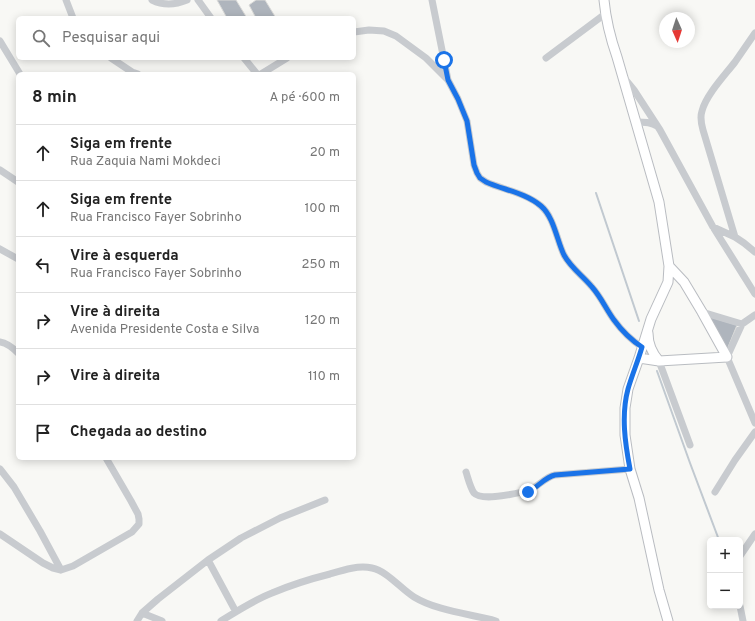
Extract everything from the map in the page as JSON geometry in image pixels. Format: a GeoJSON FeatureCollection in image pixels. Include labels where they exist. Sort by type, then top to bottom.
{"type":"FeatureCollection","features":[{"type":"Feature","properties":{"kind":"main road"},"geometry":{"type":"LineString","coordinates":[[604,0],[605,14],[611,40],[659,202],[669,266],[668,282],[651,319],[648,335],[651,349],[659,361]]}},
{"type":"Feature","properties":{"kind":"main road"},"geometry":{"type":"LineString","coordinates":[[639,358],[659,361],[727,357],[684,282],[669,266]]}},
{"type":"Feature","properties":{"kind":"main road"},"geometry":{"type":"LineString","coordinates":[[668,282],[679,280],[684,282]]}},
{"type":"Feature","properties":{"kind":"main road"},"geometry":{"type":"LineString","coordinates":[[649,328],[628,389],[625,408],[625,435],[630,469],[639,498],[659,590],[668,621]]}},
{"type":"Feature","properties":{"kind":"street"},"geometry":{"type":"LineString","coordinates":[[66,0],[72,16]]}},
{"type":"Feature","properties":{"kind":"street"},"geometry":{"type":"LineString","coordinates":[[152,0],[162,4],[187,0]]}},
{"type":"Feature","properties":{"kind":"street"},"geometry":{"type":"LineString","coordinates":[[198,0],[210,16]]}},
{"type":"Feature","properties":{"kind":"street"},"geometry":{"type":"LineString","coordinates":[[432,0],[448,80],[467,121],[474,165],[480,178],[486,182],[532,200],[542,207],[548,215],[563,254],[568,262],[601,298],[620,328],[634,342],[642,347]]}},
{"type":"Feature","properties":{"kind":"street"},"geometry":{"type":"LineString","coordinates":[[546,58],[605,14]]}},
{"type":"Feature","properties":{"kind":"street"},"geometry":{"type":"LineString","coordinates":[[356,32],[369,30],[384,31],[396,36],[409,44],[426,58],[448,80]]}},
{"type":"Feature","properties":{"kind":"street"},"geometry":{"type":"LineString","coordinates":[[735,237],[702,130],[701,113],[709,96],[755,33]]}},
{"type":"Feature","properties":{"kind":"street"},"geometry":{"type":"LineString","coordinates":[[0,41],[19,72]]}},
{"type":"Feature","properties":{"kind":"street"},"geometry":{"type":"LineString","coordinates":[[114,60],[132,72]]}},
{"type":"Feature","properties":{"kind":"street"},"geometry":{"type":"LineString","coordinates":[[246,60],[255,72]]}},
{"type":"Feature","properties":{"kind":"street"},"geometry":{"type":"LineString","coordinates":[[264,72],[284,60]]}},
{"type":"Feature","properties":{"kind":"street"},"geometry":{"type":"LineString","coordinates":[[622,75],[634,90],[657,126],[713,227],[755,294]]}},
{"type":"Feature","properties":{"kind":"street"},"geometry":{"type":"LineString","coordinates":[[636,122],[648,122],[657,126]]}},
{"type":"Feature","properties":{"kind":"street"},"geometry":{"type":"LineString","coordinates":[[0,170],[16,181]]}},
{"type":"Feature","properties":{"kind":"street"},"geometry":{"type":"LineString","coordinates":[[713,227],[735,237],[755,252]]}},
{"type":"Feature","properties":{"kind":"street"},"geometry":{"type":"LineString","coordinates":[[1,250],[16,258]]}},
{"type":"Feature","properties":{"kind":"street"},"geometry":{"type":"LineString","coordinates":[[702,312],[742,324]]}},
{"type":"Feature","properties":{"kind":"street"},"geometry":{"type":"LineString","coordinates":[[755,315],[742,324],[727,357],[755,423]]}},
{"type":"Feature","properties":{"kind":"street"},"geometry":{"type":"LineString","coordinates":[[0,342],[12,347],[16,351]]}},
{"type":"Feature","properties":{"kind":"street"},"geometry":{"type":"LineString","coordinates":[[659,361],[690,445]]}},
{"type":"Feature","properties":{"kind":"street"},"geometry":{"type":"LineString","coordinates":[[715,492],[755,432]]}},
{"type":"Feature","properties":{"kind":"street"},"geometry":{"type":"LineString","coordinates":[[0,534],[43,563],[61,570],[73,566],[132,532],[139,524],[138,514],[132,501],[107,460]]}},
{"type":"Feature","properties":{"kind":"street"},"geometry":{"type":"LineString","coordinates":[[0,469],[21,498],[61,570]]}},
{"type":"Feature","properties":{"kind":"street"},"geometry":{"type":"LineString","coordinates":[[466,472],[474,492],[477,495],[488,497],[528,492],[549,477],[555,475],[630,469]]}},
{"type":"Feature","properties":{"kind":"street"},"geometry":{"type":"LineString","coordinates":[[137,621],[142,613],[208,560],[241,538],[280,518],[325,500]]}},
{"type":"Feature","properties":{"kind":"street"},"geometry":{"type":"LineString","coordinates":[[743,552],[755,534]]}},
{"type":"Feature","properties":{"kind":"street"},"geometry":{"type":"LineString","coordinates":[[208,560],[236,612]]}},
{"type":"Feature","properties":{"kind":"street"},"geometry":{"type":"LineString","coordinates":[[221,621],[272,593],[345,569],[361,567],[372,568],[384,574],[415,597],[430,604],[451,611],[496,621]]}},
{"type":"Feature","properties":{"kind":"street"},"geometry":{"type":"LineString","coordinates":[[741,609],[743,621]]}},
{"type":"Feature","properties":{"kind":"street"},"geometry":{"type":"LineString","coordinates":[[142,613],[162,621]]}},
{"type":"Feature","properties":{"kind":"building"},"geometry":{"type":"Polygon","coordinates":[[[217,0],[236,0],[246,16],[226,16],[217,0]]]}},
{"type":"Feature","properties":{"kind":"building"},"geometry":{"type":"Polygon","coordinates":[[[256,0],[265,0],[275,16],[255,16],[249,5],[256,0]]]}},
{"type":"Feature","properties":{"kind":"building"},"geometry":{"type":"Polygon","coordinates":[[[710,317],[737,325],[726,352],[710,317]]]}},
{"type":"Feature","properties":{"kind":"waterway"},"geometry":{"type":"LineString","coordinates":[[596,193],[639,321]]}},
{"type":"Feature","properties":{"kind":"waterway"},"geometry":{"type":"LineString","coordinates":[[657,371],[718,537]]}},
{"type":"Feature","properties":{"kind":"route"},"geometry":{"type":"LineString","coordinates":[[444,60],[448,80],[464,111],[469,131],[474,165],[480,178],[486,182],[532,200],[542,207],[548,215],[563,254],[568,262],[601,298],[614,320],[626,335],[642,347],[628,389],[625,408],[625,435],[630,469],[555,475],[549,477],[528,492]]}}]}
